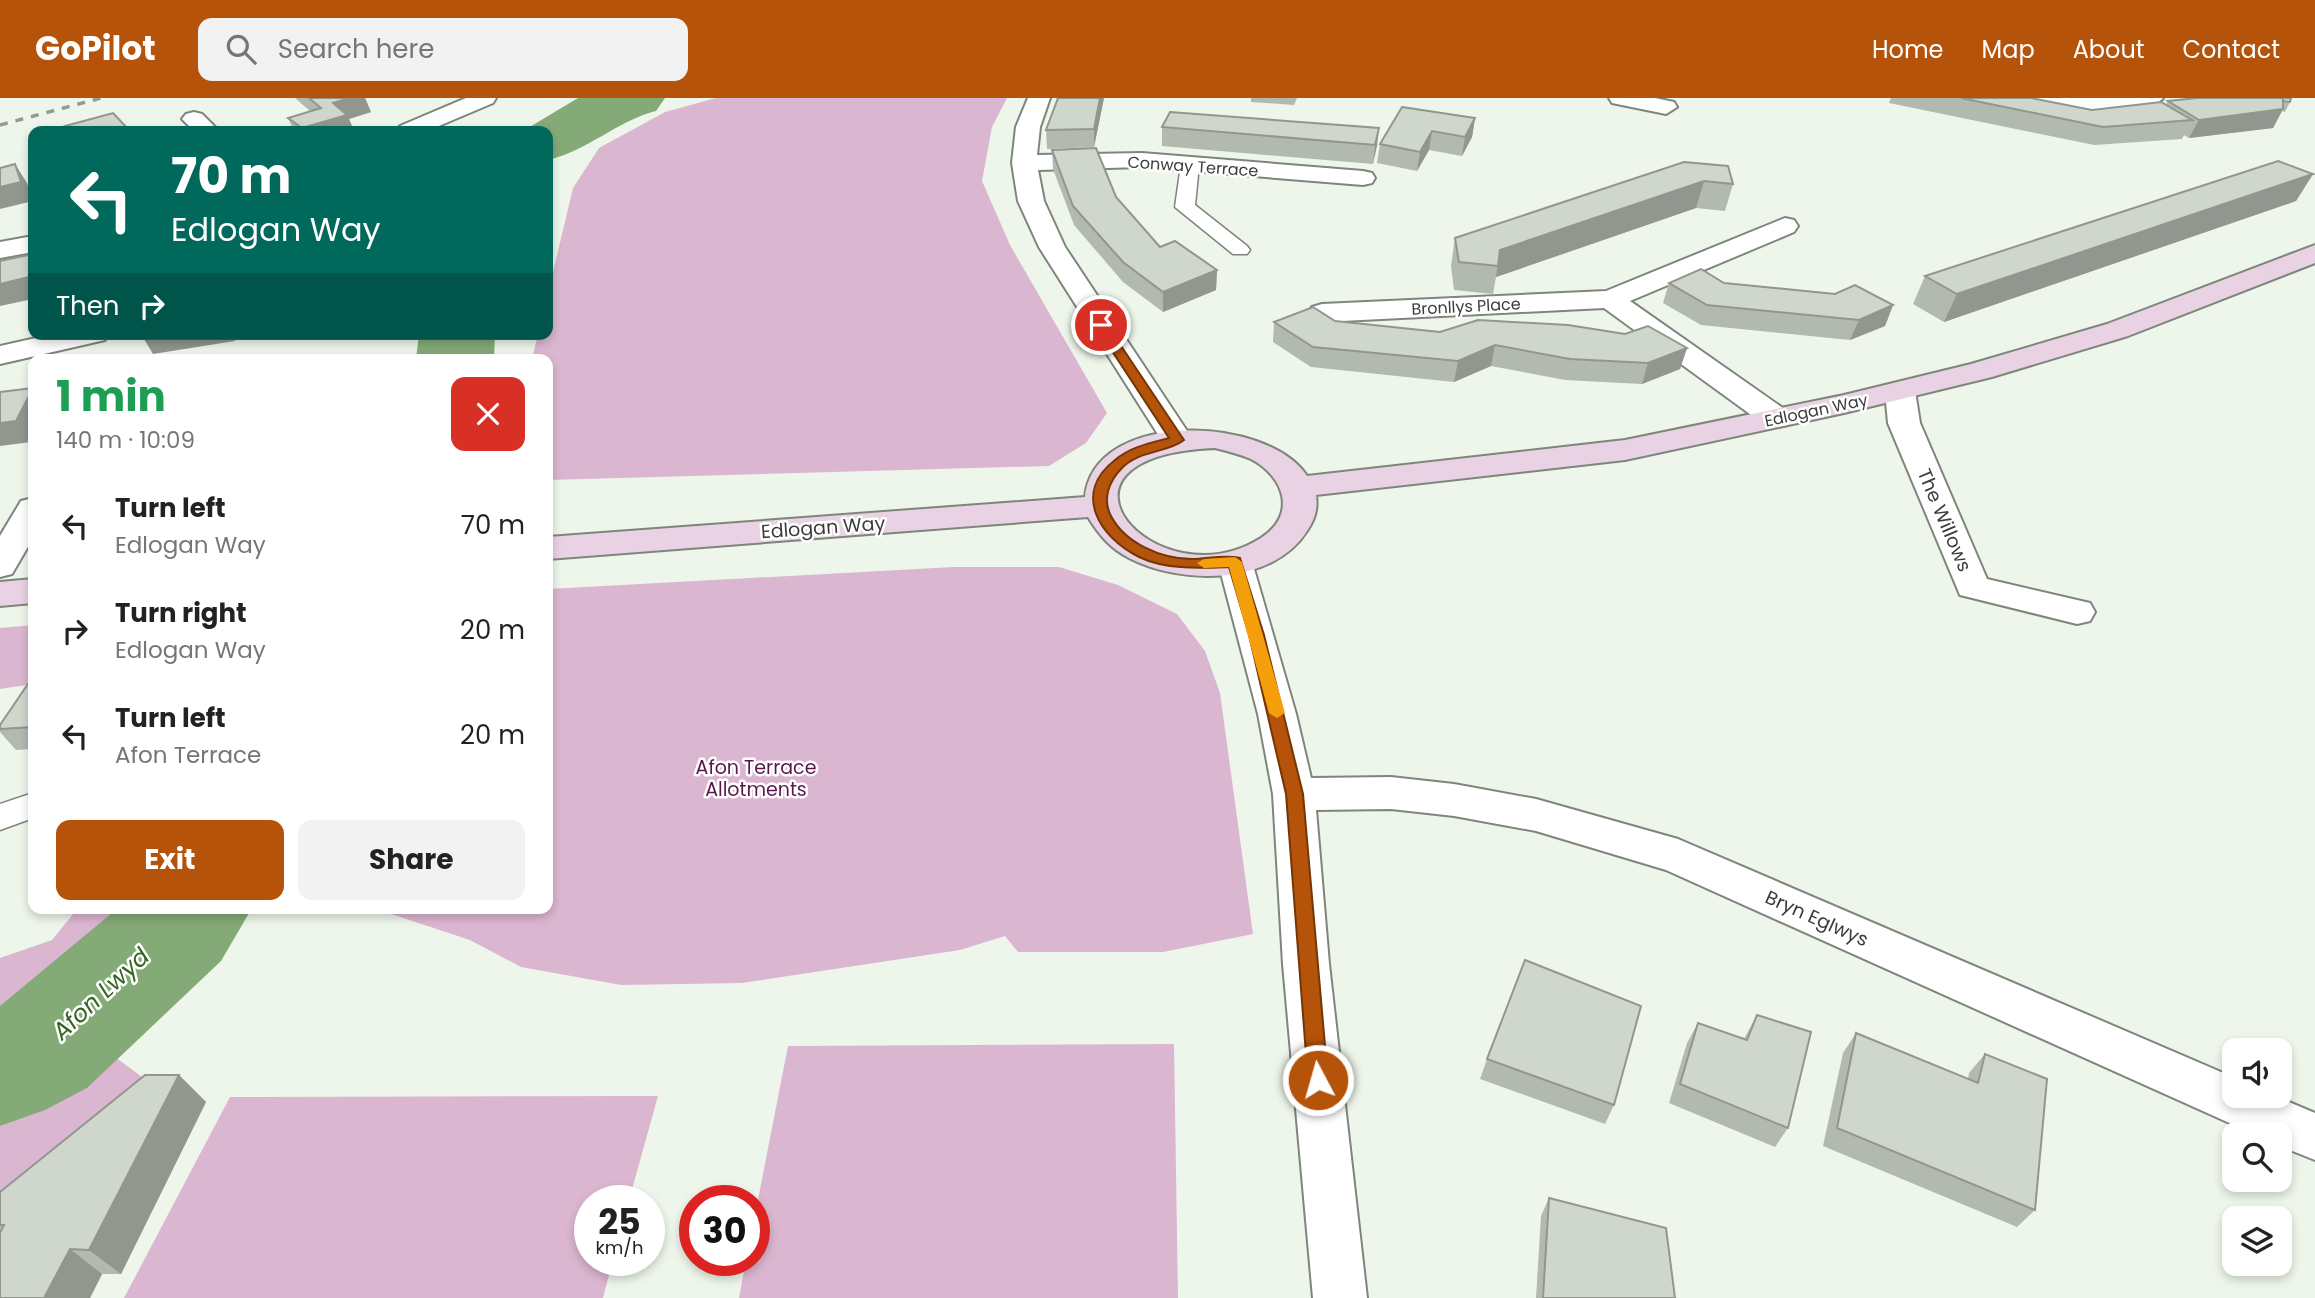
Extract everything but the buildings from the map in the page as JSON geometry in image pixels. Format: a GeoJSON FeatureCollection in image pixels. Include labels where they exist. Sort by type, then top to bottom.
{"type":"FeatureCollection","features":[{"type":"Feature","properties":{"kind":"street"},"geometry":{"type":"LineString","coordinates":[[420,126],[485,98]]}},
{"type":"Feature","properties":{"kind":"street"},"geometry":{"type":"LineString","coordinates":[[1039,98],[1028,127],[1024,163],[1031,201],[1052,247],[1177,440]]}},
{"type":"Feature","properties":{"kind":"street"},"geometry":{"type":"LineString","coordinates":[[1619,98],[1664,110]]}},
{"type":"Feature","properties":{"kind":"street"},"geometry":{"type":"LineString","coordinates":[[2039,98],[2089,106],[2152,98]]}},
{"type":"Feature","properties":{"kind":"street","name":"Conway Terrace"},"geometry":{"type":"LineString","coordinates":[[1024,163],[1142,160],[1363,178]]}},
{"type":"Feature","properties":{"kind":"street","name":"Bronllys Place"},"geometry":{"type":"LineString","coordinates":[[1322,313],[1610,299],[1785,226]]}},
{"type":"Feature","properties":{"kind":"street"},"geometry":{"type":"LineString","coordinates":[[0,250],[28,245]]}},
{"type":"Feature","properties":{"kind":"street","name":"Edlogan Way"},"geometry":{"type":"LineString","coordinates":[[1299,486],[1626,450],[1900,391],[2044,354],[2144,321],[2258,279],[2315,253]]}},
{"type":"Feature","properties":{"kind":"street"},"geometry":{"type":"LineString","coordinates":[[1610,299],[1776,418]]}},
{"type":"Feature","properties":{"kind":"street"},"geometry":{"type":"LineString","coordinates":[[0,355],[68,340]]}},
{"type":"Feature","properties":{"kind":"street","name":"The Willows"},"geometry":{"type":"LineString","coordinates":[[1900,391],[1904,423],[1973,587],[2077,612]]}},
{"type":"Feature","properties":{"kind":"street"},"geometry":{"type":"LineString","coordinates":[[1215,439],[1251,448],[1281,464],[1299,486],[1302,509],[1291,532],[1268,550],[1235,562],[1188,564],[1145,554],[1113,533],[1099,506],[1103,483],[1118,463],[1144,448],[1177,440],[1215,439]]}},
{"type":"Feature","properties":{"kind":"street","name":"Edlogan Way"},"geometry":{"type":"LineString","coordinates":[[553,548],[1099,506]]}},
{"type":"Feature","properties":{"kind":"street"},"geometry":{"type":"LineString","coordinates":[[0,566],[28,517]]}},
{"type":"Feature","properties":{"kind":"street"},"geometry":{"type":"LineString","coordinates":[[1235,562],[1277,713],[1294,794],[1306,964],[1340,1298]]}},
{"type":"Feature","properties":{"kind":"street"},"geometry":{"type":"LineString","coordinates":[[0,594],[28,591]]}},
{"type":"Feature","properties":{"kind":"street","name":"Bryn Eglwys"},"geometry":{"type":"LineString","coordinates":[[1294,794],[1391,793],[1454,800],[1536,814],[1678,856],[2315,1137]]}},
{"type":"Feature","properties":{"kind":"lane"},"geometry":{"type":"LineString","coordinates":[[1190,165],[1185,207],[1240,250]]}},
{"type":"Feature","properties":{"kind":"lane"},"geometry":{"type":"LineString","coordinates":[[0,817],[28,807]]}},
{"type":"Feature","properties":{"kind":"green space"},"geometry":{"type":"Polygon","coordinates":[[[716,98],[1007,98],[992,127],[982,181],[1010,245],[1107,413],[1086,443],[1049,466],[553,480],[553,354],[533,354],[537,340],[553,340],[553,272],[573,188],[599,148],[665,112],[716,98]]]}},
{"type":"Feature","properties":{"kind":"green space","name":"Afon Terrace Allotments"},"geometry":{"type":"Polygon","coordinates":[[[953,567],[1059,567],[1118,585],[1177,614],[1205,651],[1220,693],[1253,934],[1163,952],[1018,952],[1005,936],[960,950],[742,983],[621,985],[521,967],[470,940],[391,914],[553,914],[553,589],[953,567]]]}},
{"type":"Feature","properties":{"kind":"green space"},"geometry":{"type":"Polygon","coordinates":[[[28,625],[28,685],[0,689],[0,628],[28,625]]]}},
{"type":"Feature","properties":{"kind":"green space"},"geometry":{"type":"Polygon","coordinates":[[[73,914],[138,914],[34,1027],[0,1042],[0,958],[52,940],[73,914]]]}},
{"type":"Feature","properties":{"kind":"green space"},"geometry":{"type":"Polygon","coordinates":[[[1174,1044],[1178,1298],[739,1298],[743,1276],[770,1276],[770,1185],[761,1185],[788,1046],[1174,1044]]]}},
{"type":"Feature","properties":{"kind":"green space"},"geometry":{"type":"Polygon","coordinates":[[[99,1045],[146,1080],[0,1205],[0,1097],[99,1045]]]}},
{"type":"Feature","properties":{"kind":"green space"},"geometry":{"type":"Polygon","coordinates":[[[658,1096],[633,1185],[574,1185],[574,1276],[609,1276],[603,1298],[124,1298],[230,1097],[658,1096]]]}},
{"type":"Feature","properties":{"kind":"waterway","name":"Afon Lwyd"},"geometry":{"type":"LineString","coordinates":[[553,138],[611,104],[635,98]]}},
{"type":"Feature","properties":{"kind":"waterway","name":"Afon Lwyd"},"geometry":{"type":"LineString","coordinates":[[455,354],[457,340]]}},
{"type":"Feature","properties":{"kind":"waterway","name":"Afon Lwyd"},"geometry":{"type":"LineString","coordinates":[[0,1069],[42,1048],[180,926],[189,914]]}},
{"type":"Feature","properties":{"kind":"railway"},"geometry":{"type":"LineString","coordinates":[[0,125],[101,98]]}},
{"type":"Feature","properties":{"kind":"slow traffic"},"geometry":{"type":"LineString","coordinates":[[1204,563],[1235,562],[1277,713]]}},
{"type":"Feature","properties":{"kind":"route"},"geometry":{"type":"LineString","coordinates":[[1101,325],[1177,440],[1144,448],[1118,463],[1103,483],[1099,506],[1113,533],[1145,554],[1188,564],[1235,562],[1257,635],[1294,794],[1306,964],[1318,1080]]}}]}
